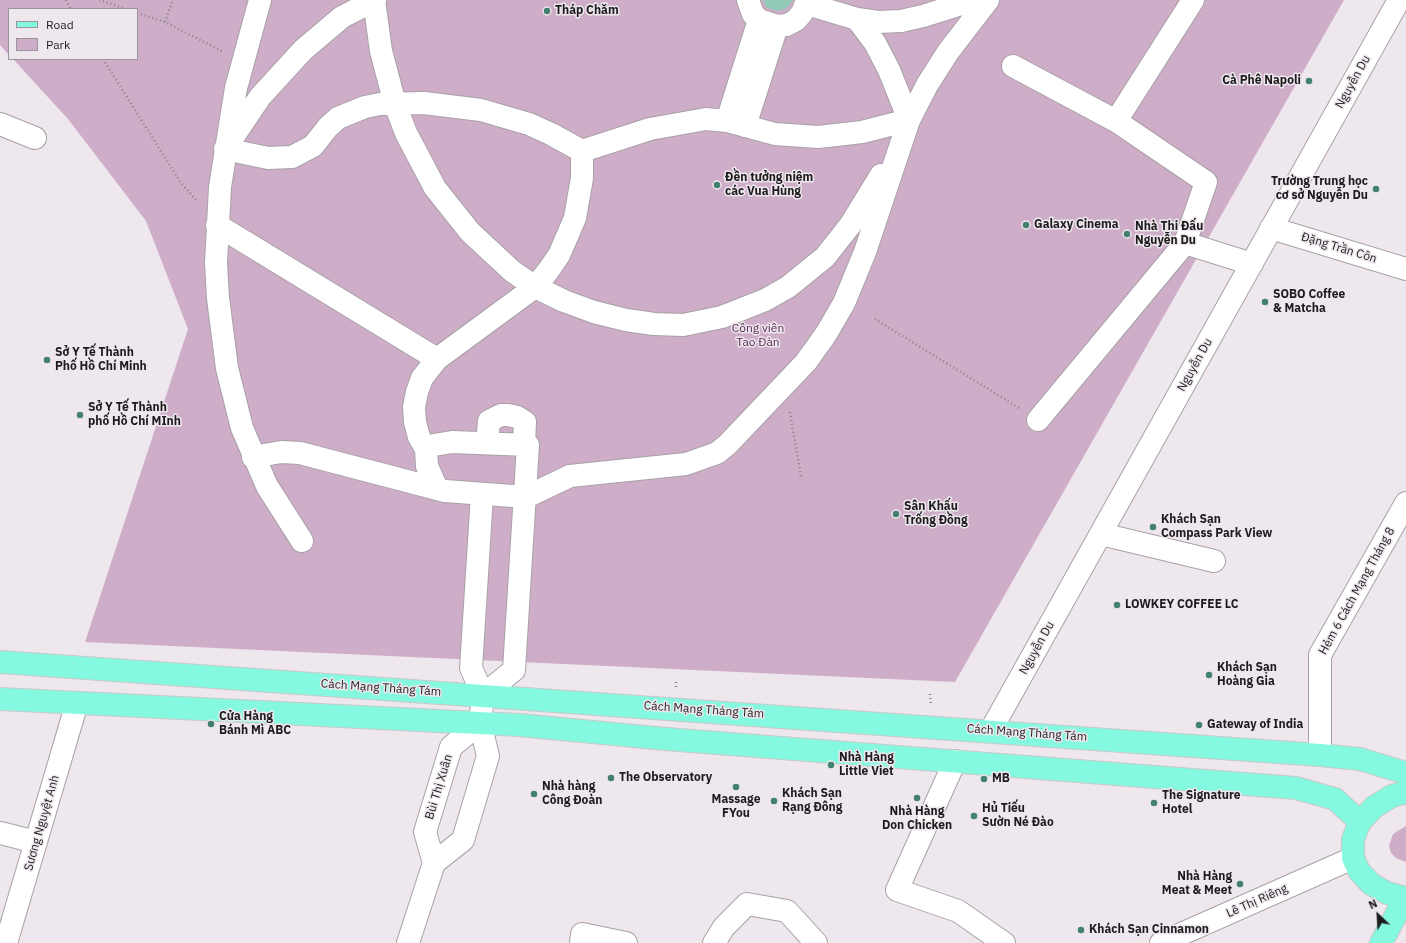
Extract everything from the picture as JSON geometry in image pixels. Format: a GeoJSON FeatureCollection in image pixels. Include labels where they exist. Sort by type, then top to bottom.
{"type":"FeatureCollection","features":[{"type":"Feature","properties":{"kind":"main road","name":"Cách Mạng Tháng Tám"},"geometry":{"type":"LineString","coordinates":[[0,662],[991,730],[1320,755],[1360,759],[1406,773]]}},
{"type":"Feature","properties":{"kind":"main road"},"geometry":{"type":"LineString","coordinates":[[0,699],[519,725],[666,739],[1296,788],[1336,799],[1360,822]]}},
{"type":"Feature","properties":{"kind":"main road"},"geometry":{"type":"LineString","coordinates":[[1381,943],[1406,898],[1387,893],[1371,884],[1359,871],[1353,858],[1354,839],[1360,822],[1374,807],[1392,796],[1406,792]]}},
{"type":"Feature","properties":{"kind":"street"},"geometry":{"type":"LineString","coordinates":[[260,0],[243,61],[225,149],[217,225],[216,263],[221,333],[233,398],[253,457],[284,514],[302,541]]}},
{"type":"Feature","properties":{"kind":"street"},"geometry":{"type":"LineString","coordinates":[[225,149],[260,97],[303,50],[342,17],[375,0],[381,50],[395,104],[419,162],[452,211],[490,252],[535,287],[564,301],[594,312],[626,320],[654,324],[683,325],[722,317],[741,311],[788,287],[809,272],[825,257],[851,224],[872,190],[927,85],[948,52],[988,0]]}},
{"type":"Feature","properties":{"kind":"street"},"geometry":{"type":"LineString","coordinates":[[748,0],[753,14],[768,23],[787,25],[796,20],[807,2],[857,19],[878,22],[901,21],[948,9],[974,0]]}},
{"type":"Feature","properties":{"kind":"street"},"geometry":{"type":"LineString","coordinates":[[1116,121],[1193,0]]}},
{"type":"Feature","properties":{"kind":"street","name":"Nguyễn Du"},"geometry":{"type":"LineString","coordinates":[[991,730],[1399,0]]}},
{"type":"Feature","properties":{"kind":"street"},"geometry":{"type":"LineString","coordinates":[[253,457],[281,452],[300,452],[437,489],[482,495],[526,497],[570,476],[686,464],[706,458],[727,445],[806,362],[826,334],[844,304],[865,252],[909,120],[890,70],[875,43],[857,19]]}},
{"type":"Feature","properties":{"kind":"street"},"geometry":{"type":"LineString","coordinates":[[736,123],[768,23]]}},
{"type":"Feature","properties":{"kind":"street"},"geometry":{"type":"LineString","coordinates":[[1013,66],[1116,121],[1206,182],[1185,243],[1038,420]]}},
{"type":"Feature","properties":{"kind":"street"},"geometry":{"type":"LineString","coordinates":[[225,149],[268,158],[292,156],[313,146],[328,127],[338,118],[365,106],[395,104],[424,103],[481,110],[529,124],[582,151],[615,139],[678,123],[706,119],[736,123],[775,134],[818,137],[862,132],[909,120]]}},
{"type":"Feature","properties":{"kind":"street"},"geometry":{"type":"LineString","coordinates":[[0,124],[36,138]]}},
{"type":"Feature","properties":{"kind":"street"},"geometry":{"type":"LineString","coordinates":[[437,489],[427,466],[426,450],[419,437],[415,422],[414,407],[422,378],[437,359],[535,287],[559,255],[575,218],[582,178],[582,151]]}},
{"type":"Feature","properties":{"kind":"street"},"geometry":{"type":"LineString","coordinates":[[217,225],[437,359]]}},
{"type":"Feature","properties":{"kind":"street","name":"Đặng Trần Côn"},"geometry":{"type":"LineString","coordinates":[[1271,228],[1406,269]]}},
{"type":"Feature","properties":{"kind":"street"},"geometry":{"type":"LineString","coordinates":[[1185,243],[1252,264]]}},
{"type":"Feature","properties":{"kind":"street"},"geometry":{"type":"LineString","coordinates":[[487,443],[489,421],[501,415],[508,414],[518,417],[525,422],[524,445]]}},
{"type":"Feature","properties":{"kind":"street"},"geometry":{"type":"LineString","coordinates":[[426,450],[434,445],[447,442],[528,445],[526,497],[514,670],[483,695]]}},
{"type":"Feature","properties":{"kind":"street"},"geometry":{"type":"LineString","coordinates":[[408,943],[434,863],[463,840],[488,756],[480,723],[483,695],[471,668],[482,495]]}},
{"type":"Feature","properties":{"kind":"street","name":"Hẻm 6 Cách Mạng Tháng 8"},"geometry":{"type":"LineString","coordinates":[[1320,755],[1320,655],[1406,503]]}},
{"type":"Feature","properties":{"kind":"street"},"geometry":{"type":"LineString","coordinates":[[1101,534],[1214,561]]}},
{"type":"Feature","properties":{"kind":"street","name":"Sương Nguyệt Anh"},"geometry":{"type":"LineString","coordinates":[[6,943],[77,703]]}},
{"type":"Feature","properties":{"kind":"street","name":"Bùi Thị Xuân"},"geometry":{"type":"LineString","coordinates":[[434,863],[425,832],[452,747],[480,723]]}},
{"type":"Feature","properties":{"kind":"street"},"geometry":{"type":"LineString","coordinates":[[955,761],[897,890],[958,911],[1004,943]]}},
{"type":"Feature","properties":{"kind":"street"},"geometry":{"type":"LineString","coordinates":[[0,832],[36,842]]}},
{"type":"Feature","properties":{"kind":"street","name":"Lê Thị Riêng"},"geometry":{"type":"LineString","coordinates":[[1161,943],[1353,858]]}},
{"type":"Feature","properties":{"kind":"street"},"geometry":{"type":"LineString","coordinates":[[714,943],[724,927],[747,904],[786,911],[816,943]]}},
{"type":"Feature","properties":{"kind":"street"},"geometry":{"type":"LineString","coordinates":[[582,938],[626,943]]}},
{"type":"Feature","properties":{"kind":"path"},"geometry":{"type":"LineString","coordinates":[[99,0],[123,8]]}},
{"type":"Feature","properties":{"kind":"path"},"geometry":{"type":"LineString","coordinates":[[165,22],[173,0]]}},
{"type":"Feature","properties":{"kind":"path"},"geometry":{"type":"LineString","coordinates":[[555,7],[559,0]]}},
{"type":"Feature","properties":{"kind":"path"},"geometry":{"type":"LineString","coordinates":[[138,13],[165,22],[243,61]]}},
{"type":"Feature","properties":{"kind":"path"},"geometry":{"type":"LineString","coordinates":[[104,60],[181,183],[217,225]]}},
{"type":"Feature","properties":{"kind":"path"},"geometry":{"type":"LineString","coordinates":[[875,319],[1038,420]]}},
{"type":"Feature","properties":{"kind":"path"},"geometry":{"type":"LineString","coordinates":[[784,385],[801,477]]}},
{"type":"Feature","properties":{"kind":"green space","name":"Công viên Tao Đàn"},"geometry":{"type":"Polygon","coordinates":[[[0,0],[1344,0],[955,682],[85,642],[188,329],[146,221],[68,119],[14,60],[138,60],[138,8],[8,8],[8,54],[0,45],[0,0]]]}},
{"type":"Feature","properties":{"kind":"green space"},"geometry":{"type":"Polygon","coordinates":[[[1406,826],[1406,862],[1396,858],[1391,853],[1389,846],[1393,834],[1406,826]]]}},
{"type":"Feature","properties":{"kind":"shaded area"},"geometry":{"type":"Polygon","coordinates":[[[763,0],[793,0],[786,9],[776,11],[766,7],[763,0]]]}},
{"type":"Feature","properties":{"kind":"place","name":"Tháp Chăm"},"geometry":{"type":"Point","coordinates":[547,11]}},
{"type":"Feature","properties":{"kind":"place","name":"Cà Phê Napoli"},"geometry":{"type":"Point","coordinates":[1309,81]}},
{"type":"Feature","properties":{"kind":"place","name":"Đền tưởng niệm các Vua Hùng"},"geometry":{"type":"Point","coordinates":[717,185]}},
{"type":"Feature","properties":{"kind":"place","name":"Trường Trung học cơ sở Nguyễn Du"},"geometry":{"type":"Point","coordinates":[1376,189]}},
{"type":"Feature","properties":{"kind":"place","name":"Galaxy Cinema"},"geometry":{"type":"Point","coordinates":[1026,225]}},
{"type":"Feature","properties":{"kind":"place","name":"Nhà Thi Đấu Nguyễn Du"},"geometry":{"type":"Point","coordinates":[1127,234]}},
{"type":"Feature","properties":{"kind":"place","name":"SOBO Coffee & Matcha"},"geometry":{"type":"Point","coordinates":[1265,302]}},
{"type":"Feature","properties":{"kind":"place","name":"Sở Y Tế Thành Phố Hồ Chí Minh"},"geometry":{"type":"Point","coordinates":[47,360]}},
{"type":"Feature","properties":{"kind":"place","name":"Sở Y Tế Thành phố Hồ Chí MInh"},"geometry":{"type":"Point","coordinates":[80,415]}},
{"type":"Feature","properties":{"kind":"place","name":"Sân Khấu Trống Đồng"},"geometry":{"type":"Point","coordinates":[896,514]}},
{"type":"Feature","properties":{"kind":"place","name":"Khách Sạn Compass Park View"},"geometry":{"type":"Point","coordinates":[1153,527]}},
{"type":"Feature","properties":{"kind":"place","name":"LOWKEY COFFEE LC"},"geometry":{"type":"Point","coordinates":[1117,605]}},
{"type":"Feature","properties":{"kind":"place","name":"Khách Sạn Hoàng Gia"},"geometry":{"type":"Point","coordinates":[1209,675]}},
{"type":"Feature","properties":{"kind":"place","name":"Cửa Hàng Bánh Mì ABC"},"geometry":{"type":"Point","coordinates":[211,724]}},
{"type":"Feature","properties":{"kind":"place","name":"Gateway of India"},"geometry":{"type":"Point","coordinates":[1199,725]}},
{"type":"Feature","properties":{"kind":"place","name":"Nhà Hàng Little Viet"},"geometry":{"type":"Point","coordinates":[831,765]}},
{"type":"Feature","properties":{"kind":"place","name":"The Observatory"},"geometry":{"type":"Point","coordinates":[611,778]}},
{"type":"Feature","properties":{"kind":"place","name":"MB"},"geometry":{"type":"Point","coordinates":[984,779]}},
{"type":"Feature","properties":{"kind":"place","name":"Massage FYou"},"geometry":{"type":"Point","coordinates":[736,787]}},
{"type":"Feature","properties":{"kind":"place","name":"Nhà hàng Công Đoàn"},"geometry":{"type":"Point","coordinates":[534,794]}},
{"type":"Feature","properties":{"kind":"place","name":"Nhà Hàng Don Chicken"},"geometry":{"type":"Point","coordinates":[917,798]}},
{"type":"Feature","properties":{"kind":"place","name":"Khách Sạn Rạng Đông"},"geometry":{"type":"Point","coordinates":[774,801]}},
{"type":"Feature","properties":{"kind":"place","name":"The Signature Hotel"},"geometry":{"type":"Point","coordinates":[1154,803]}},
{"type":"Feature","properties":{"kind":"place","name":"Hủ Tiếu Sườn Né Đào"},"geometry":{"type":"Point","coordinates":[974,816]}},
{"type":"Feature","properties":{"kind":"place","name":"Nhà Hàng Meat & Meet"},"geometry":{"type":"Point","coordinates":[1240,884]}},
{"type":"Feature","properties":{"kind":"place","name":"Khách Sạn Cinnamon"},"geometry":{"type":"Point","coordinates":[1081,930]}}]}
